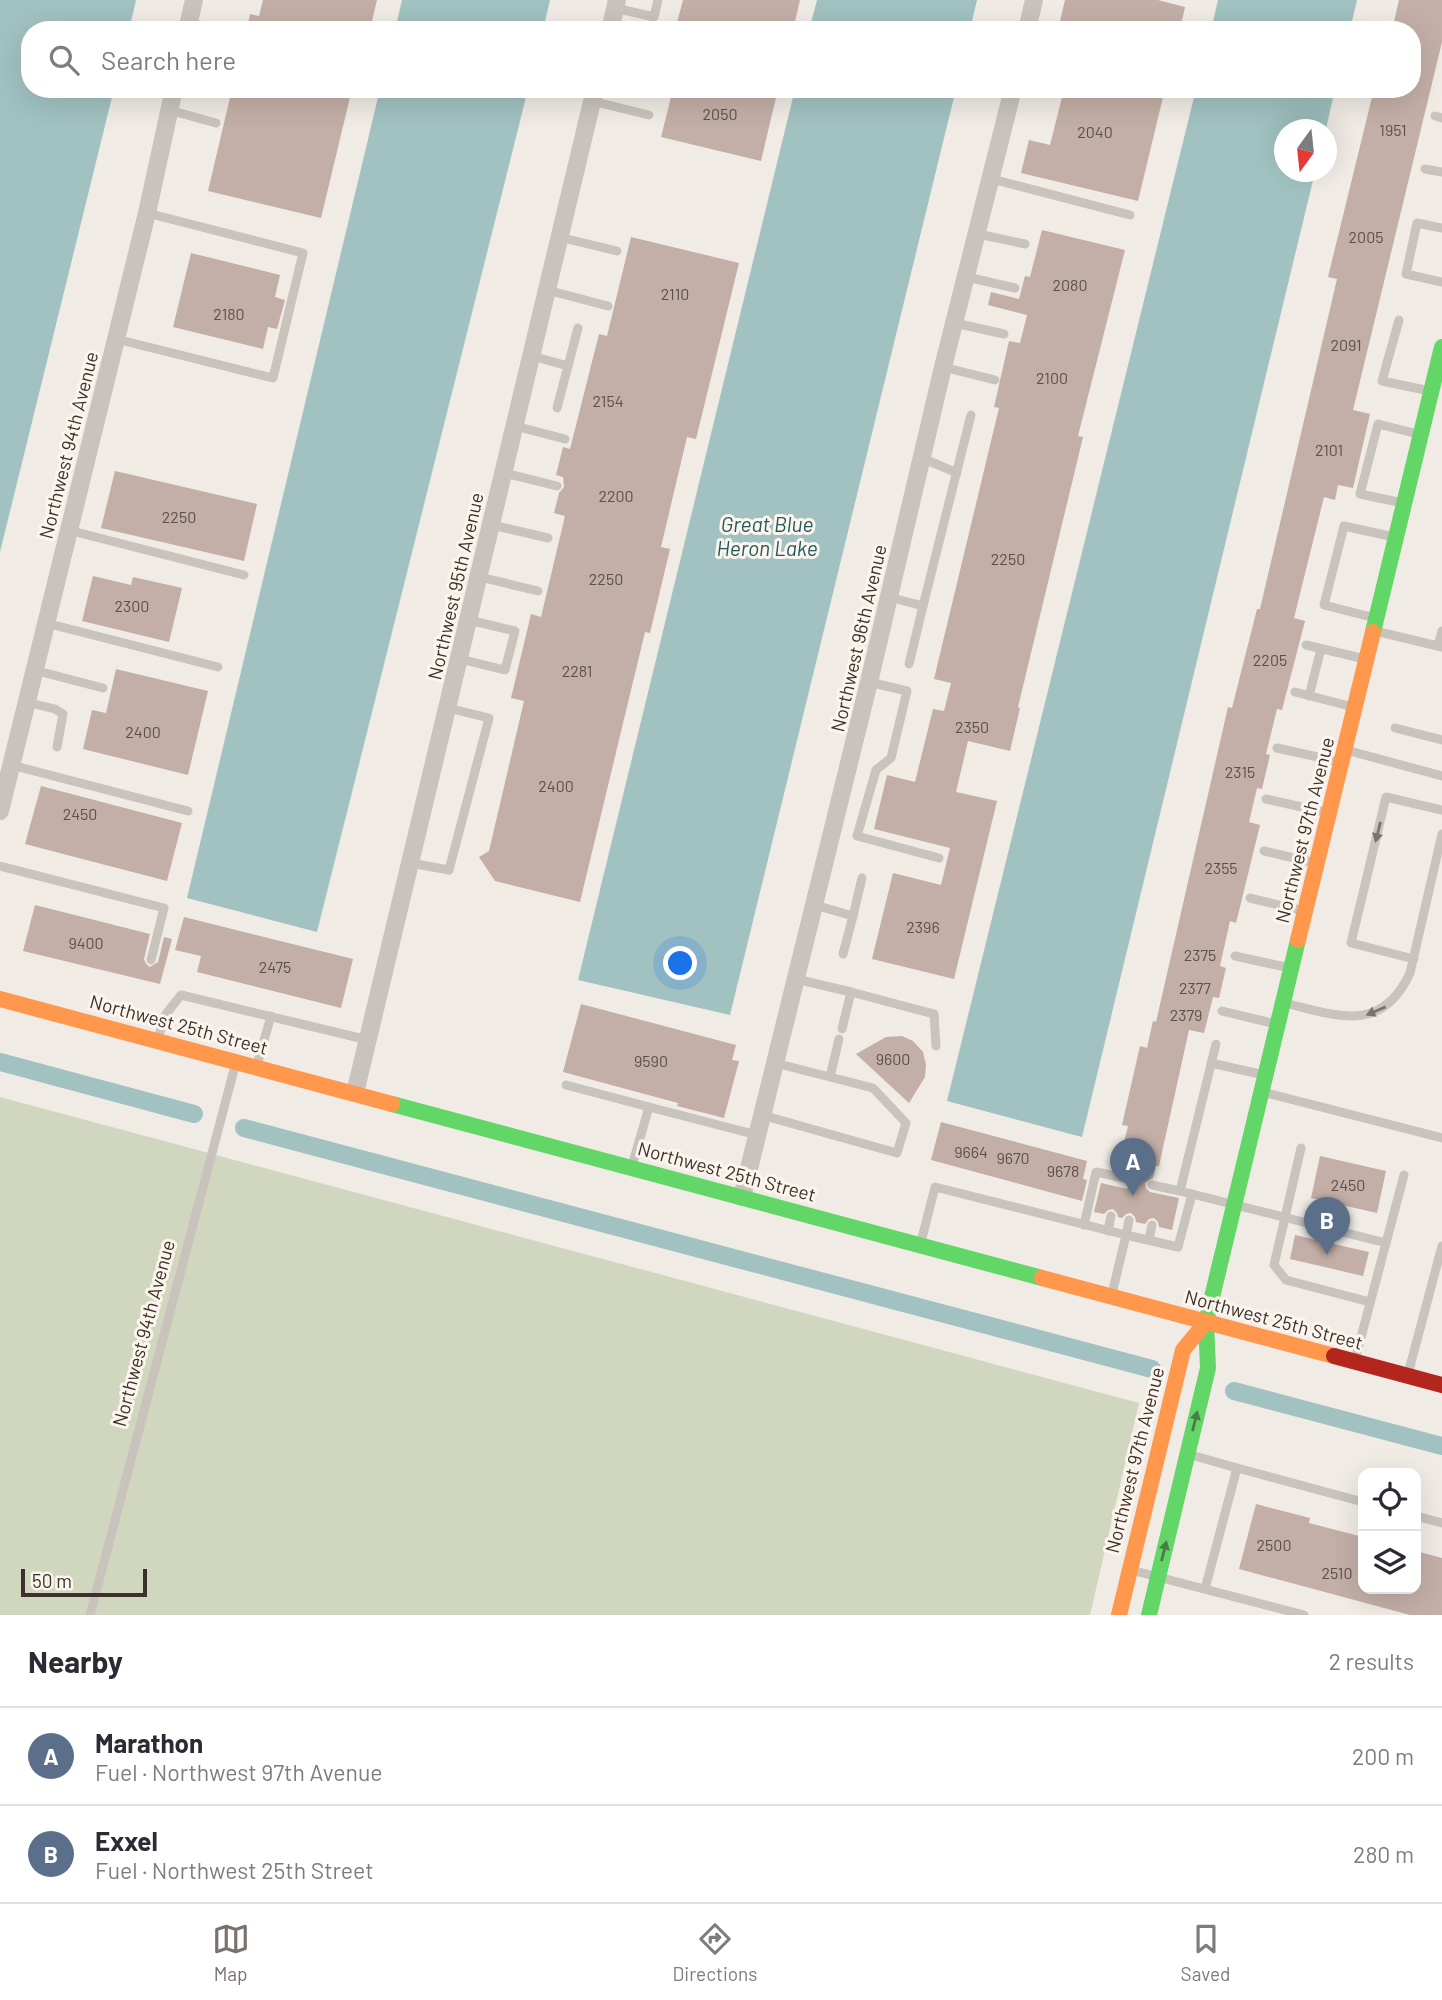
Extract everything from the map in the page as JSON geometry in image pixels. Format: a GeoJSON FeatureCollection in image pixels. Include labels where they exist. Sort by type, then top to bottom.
{"type":"FeatureCollection","features":[{"type":"Feature","properties":{"kind":"street"},"geometry":{"type":"LineString","coordinates":[[189,21],[194,0]]}},
{"type":"Feature","properties":{"kind":"street"},"geometry":{"type":"LineString","coordinates":[[1029,21],[1034,0]]}},
{"type":"Feature","properties":{"kind":"street","name":"Northwest 94th Avenue"},"geometry":{"type":"LineString","coordinates":[[0,811],[147,213],[172,98]]}},
{"type":"Feature","properties":{"kind":"street","name":"Northwest 95th Avenue"},"geometry":{"type":"LineString","coordinates":[[355,1093],[593,98]]}},
{"type":"Feature","properties":{"kind":"street","name":"Northwest 96th Avenue"},"geometry":{"type":"LineString","coordinates":[[742,1197],[1011,98]]}},
{"type":"Feature","properties":{"kind":"street","name":"Northwest 97th Avenue"},"geometry":{"type":"LineString","coordinates":[[1149,1615],[1208,1368],[1206,1322],[1436,382],[1442,347]]}},
{"type":"Feature","properties":{"kind":"street","name":"Northwest 25th Street"},"geometry":{"type":"LineString","coordinates":[[0,999],[1442,1385]]}},
{"type":"Feature","properties":{"kind":"street","name":"Northwest 97th Avenue"},"geometry":{"type":"LineString","coordinates":[[1119,1615],[1183,1350],[1206,1322]]}},
{"type":"Feature","properties":{"kind":"lane"},"geometry":{"type":"LineString","coordinates":[[616,4],[654,17],[658,0]]}},
{"type":"Feature","properties":{"kind":"lane"},"geometry":{"type":"LineString","coordinates":[[602,98],[649,115]]}},
{"type":"Feature","properties":{"kind":"lane"},"geometry":{"type":"LineString","coordinates":[[169,110],[216,123]]}},
{"type":"Feature","properties":{"kind":"lane"},"geometry":{"type":"LineString","coordinates":[[1425,169],[1442,172]]}},
{"type":"Feature","properties":{"kind":"lane"},"geometry":{"type":"LineString","coordinates":[[992,180],[1130,215]]}},
{"type":"Feature","properties":{"kind":"lane"},"geometry":{"type":"LineString","coordinates":[[116,338],[273,378],[303,253],[147,213]]}},
{"type":"Feature","properties":{"kind":"lane"},"geometry":{"type":"LineString","coordinates":[[1442,228],[1417,223],[1406,274],[1442,282]]}},
{"type":"Feature","properties":{"kind":"lane"},"geometry":{"type":"LineString","coordinates":[[978,234],[1025,244]]}},
{"type":"Feature","properties":{"kind":"lane"},"geometry":{"type":"LineString","coordinates":[[559,237],[617,251]]}},
{"type":"Feature","properties":{"kind":"lane"},"geometry":{"type":"LineString","coordinates":[[967,277],[1014,288]]}},
{"type":"Feature","properties":{"kind":"lane"},"geometry":{"type":"LineString","coordinates":[[547,290],[608,306]]}},
{"type":"Feature","properties":{"kind":"lane"},"geometry":{"type":"LineString","coordinates":[[1399,320],[1382,381],[1436,382]]}},
{"type":"Feature","properties":{"kind":"lane"},"geometry":{"type":"LineString","coordinates":[[955,323],[1004,334]]}},
{"type":"Feature","properties":{"kind":"lane"},"geometry":{"type":"LineString","coordinates":[[557,408],[578,328]]}},
{"type":"Feature","properties":{"kind":"lane"},"geometry":{"type":"LineString","coordinates":[[532,356],[568,366]]}},
{"type":"Feature","properties":{"kind":"lane"},"geometry":{"type":"LineString","coordinates":[[943,367],[995,380]]}},
{"type":"Feature","properties":{"kind":"lane"},"geometry":{"type":"LineString","coordinates":[[909,664],[971,415]]}},
{"type":"Feature","properties":{"kind":"lane"},"geometry":{"type":"LineString","coordinates":[[1404,504],[1360,494],[1378,424],[1421,435]]}},
{"type":"Feature","properties":{"kind":"lane"},"geometry":{"type":"LineString","coordinates":[[515,426],[565,439]]}},
{"type":"Feature","properties":{"kind":"lane"},"geometry":{"type":"LineString","coordinates":[[922,458],[957,473]]}},
{"type":"Feature","properties":{"kind":"lane"},"geometry":{"type":"LineString","coordinates":[[504,473],[557,486]]}},
{"type":"Feature","properties":{"kind":"lane"},"geometry":{"type":"LineString","coordinates":[[492,525],[548,538]]}},
{"type":"Feature","properties":{"kind":"lane"},"geometry":{"type":"LineString","coordinates":[[1396,538],[1344,526],[1324,605],[1440,646],[1442,631]]}},
{"type":"Feature","properties":{"kind":"lane"},"geometry":{"type":"LineString","coordinates":[[68,530],[244,575]]}},
{"type":"Feature","properties":{"kind":"lane"},"geometry":{"type":"LineString","coordinates":[[480,577],[538,591]]}},
{"type":"Feature","properties":{"kind":"lane"},"geometry":{"type":"LineString","coordinates":[[889,597],[923,606]]}},
{"type":"Feature","properties":{"kind":"lane"},"geometry":{"type":"LineString","coordinates":[[460,659],[505,670],[515,631],[469,620]]}},
{"type":"Feature","properties":{"kind":"lane"},"geometry":{"type":"LineString","coordinates":[[46,623],[218,667]]}},
{"type":"Feature","properties":{"kind":"lane"},"geometry":{"type":"LineString","coordinates":[[1306,645],[1367,659]]}},
{"type":"Feature","properties":{"kind":"lane"},"geometry":{"type":"LineString","coordinates":[[1309,695],[1321,649]]}},
{"type":"Feature","properties":{"kind":"lane"},"geometry":{"type":"LineString","coordinates":[[34,670],[103,688]]}},
{"type":"Feature","properties":{"kind":"lane"},"geometry":{"type":"LineString","coordinates":[[869,682],[906,691],[891,758],[876,770],[857,836],[939,858]]}},
{"type":"Feature","properties":{"kind":"lane"},"geometry":{"type":"LineString","coordinates":[[1295,692],[1355,707]]}},
{"type":"Feature","properties":{"kind":"lane"},"geometry":{"type":"LineString","coordinates":[[26,702],[55,709],[63,714],[57,747]]}},
{"type":"Feature","properties":{"kind":"lane"},"geometry":{"type":"LineString","coordinates":[[411,863],[449,870],[489,718],[448,708]]}},
{"type":"Feature","properties":{"kind":"lane"},"geometry":{"type":"LineString","coordinates":[[1395,728],[1442,740]]}},
{"type":"Feature","properties":{"kind":"lane"},"geometry":{"type":"LineString","coordinates":[[1277,748],[1343,756],[1442,776]]}},
{"type":"Feature","properties":{"kind":"lane"},"geometry":{"type":"LineString","coordinates":[[11,765],[188,811]]}},
{"type":"Feature","properties":{"kind":"lane"},"geometry":{"type":"LineString","coordinates":[[1414,959],[1351,943],[1386,797],[1442,810]]}},
{"type":"Feature","properties":{"kind":"lane"},"geometry":{"type":"LineString","coordinates":[[1266,799],[1329,814]]}},
{"type":"Feature","properties":{"kind":"lane"},"geometry":{"type":"LineString","coordinates":[[1283,1003],[1351,1018],[1371,1015],[1388,1006],[1402,991],[1410,974],[1442,834]]}},
{"type":"Feature","properties":{"kind":"lane"},"geometry":{"type":"LineString","coordinates":[[1264,851],[1317,863]]}},
{"type":"Feature","properties":{"kind":"lane"},"geometry":{"type":"LineString","coordinates":[[0,866],[164,908],[151,960]]}},
{"type":"Feature","properties":{"kind":"lane"},"geometry":{"type":"LineString","coordinates":[[843,954],[863,878]]}},
{"type":"Feature","properties":{"kind":"lane"},"geometry":{"type":"LineString","coordinates":[[1250,898],[1306,911]]}},
{"type":"Feature","properties":{"kind":"lane"},"geometry":{"type":"LineString","coordinates":[[815,905],[853,916]]}},
{"type":"Feature","properties":{"kind":"lane"},"geometry":{"type":"LineString","coordinates":[[1235,956],[1292,969]]}},
{"type":"Feature","properties":{"kind":"lane"},"geometry":{"type":"LineString","coordinates":[[796,979],[934,1014],[936,1046]]}},
{"type":"Feature","properties":{"kind":"lane"},"geometry":{"type":"LineString","coordinates":[[830,1077],[850,992]]}},
{"type":"Feature","properties":{"kind":"lane"},"geometry":{"type":"LineString","coordinates":[[158,1040],[166,1014],[181,995],[368,1040]]}},
{"type":"Feature","properties":{"kind":"lane"},"geometry":{"type":"LineString","coordinates":[[1222,1011],[1278,1025]]}},
{"type":"Feature","properties":{"kind":"lane"},"geometry":{"type":"LineString","coordinates":[[257,1066],[271,1016]]}},
{"type":"Feature","properties":{"kind":"lane"},"geometry":{"type":"LineString","coordinates":[[1181,1191],[1216,1044]]}},
{"type":"Feature","properties":{"kind":"lane","name":"Northwest 94th Avenue"},"geometry":{"type":"LineString","coordinates":[[90,1615],[237,1061]]}},
{"type":"Feature","properties":{"kind":"lane"},"geometry":{"type":"LineString","coordinates":[[762,1115],[897,1153],[906,1123],[873,1088],[775,1063]]}},
{"type":"Feature","properties":{"kind":"lane"},"geometry":{"type":"LineString","coordinates":[[1211,1063],[1264,1084],[1442,1138]]}},
{"type":"Feature","properties":{"kind":"lane"},"geometry":{"type":"LineString","coordinates":[[566,1085],[757,1135]]}},
{"type":"Feature","properties":{"kind":"lane"},"geometry":{"type":"LineString","coordinates":[[632,1168],[649,1107]]}},
{"type":"Feature","properties":{"kind":"lane"},"geometry":{"type":"LineString","coordinates":[[1301,1148],[1274,1265],[1286,1280],[1370,1302]]}},
{"type":"Feature","properties":{"kind":"lane"},"geometry":{"type":"LineString","coordinates":[[1084,1225],[1096,1172],[1122,1181]]}},
{"type":"Feature","properties":{"kind":"lane"},"geometry":{"type":"LineString","coordinates":[[1354,1362],[1404,1175]]}},
{"type":"Feature","properties":{"kind":"lane"},"geometry":{"type":"LineString","coordinates":[[920,1244],[935,1186],[1178,1247],[1192,1194]]}},
{"type":"Feature","properties":{"kind":"lane"},"geometry":{"type":"LineString","coordinates":[[1157,1188],[1181,1191],[1386,1243]]}},
{"type":"Feature","properties":{"kind":"lane"},"geometry":{"type":"LineString","coordinates":[[1108,1231],[1111,1216]]}},
{"type":"Feature","properties":{"kind":"lane"},"geometry":{"type":"LineString","coordinates":[[1112,1296],[1129,1220]]}},
{"type":"Feature","properties":{"kind":"lane"},"geometry":{"type":"LineString","coordinates":[[1149,1240],[1152,1225]]}},
{"type":"Feature","properties":{"kind":"lane"},"geometry":{"type":"LineString","coordinates":[[1408,1376],[1442,1246]]}},
{"type":"Feature","properties":{"kind":"lane"},"geometry":{"type":"LineString","coordinates":[[1188,1454],[1358,1501]]}},
{"type":"Feature","properties":{"kind":"lane"},"geometry":{"type":"LineString","coordinates":[[1205,1589],[1237,1468]]}},
{"type":"Feature","properties":{"kind":"lane"},"geometry":{"type":"LineString","coordinates":[[1421,1517],[1442,1523]]}},
{"type":"Feature","properties":{"kind":"lane"},"geometry":{"type":"LineString","coordinates":[[1130,1570],[1304,1615]]}},
{"type":"Feature","properties":{"kind":"green space"},"geometry":{"type":"Polygon","coordinates":[[[0,1097],[1139,1403],[1090,1615],[0,1615],[0,1097]]]}},
{"type":"Feature","properties":{"kind":"water"},"geometry":{"type":"Polygon","coordinates":[[[0,0],[136,0],[131,21],[21,21],[21,98],[112,98],[0,552],[0,0]]]}},
{"type":"Feature","properties":{"kind":"water"},"geometry":{"type":"Polygon","coordinates":[[[402,0],[550,0],[545,21],[397,21],[402,0]]]}},
{"type":"Feature","properties":{"kind":"water"},"geometry":{"type":"Polygon","coordinates":[[[817,0],[977,0],[972,21],[811,21],[817,0]]]}},
{"type":"Feature","properties":{"kind":"water"},"geometry":{"type":"Polygon","coordinates":[[[1218,0],[1357,0],[1352,21],[1213,21],[1218,0]]]}},
{"type":"Feature","properties":{"kind":"water"},"geometry":{"type":"Polygon","coordinates":[[[378,98],[526,98],[317,932],[187,898],[378,98]]]}},
{"type":"Feature","properties":{"kind":"water","name":"Great Blue Heron Lake"},"geometry":{"type":"Polygon","coordinates":[[[793,98],[954,98],[730,1015],[578,980],[793,98]]]}},
{"type":"Feature","properties":{"kind":"water"},"geometry":{"type":"Polygon","coordinates":[[[1194,98],[1333,98],[1328,119],[1274,119],[1274,182],[1313,182],[1082,1137],[947,1101],[1194,98]]]}},
{"type":"Feature","properties":{"kind":"building"},"geometry":{"type":"Polygon","coordinates":[[[263,0],[377,0],[372,21],[249,21],[250,14],[259,16],[263,0]]]}},
{"type":"Feature","properties":{"kind":"building"},"geometry":{"type":"Polygon","coordinates":[[[683,0],[800,0],[795,21],[677,21],[683,0]]]}},
{"type":"Feature","properties":{"kind":"building"},"geometry":{"type":"Polygon","coordinates":[[[1065,0],[1158,0],[1185,7],[1182,21],[1060,21],[1065,0]]]}},
{"type":"Feature","properties":{"kind":"building"},"geometry":{"type":"Polygon","coordinates":[[[1399,0],[1442,0],[1442,42],[1353,410],[1370,414],[1353,488],[1338,485],[1335,500],[1324,497],[1294,618],[1305,621],[1282,710],[1277,709],[1266,754],[1270,755],[1262,789],[1257,788],[1249,822],[1260,825],[1236,923],[1230,921],[1220,966],[1226,968],[1219,998],[1213,997],[1204,1033],[1189,1030],[1159,1166],[1156,1166],[1153,1178],[1145,1183],[1150,1192],[1179,1198],[1172,1230],[1159,1227],[1154,1218],[1145,1224],[1136,1222],[1131,1213],[1122,1218],[1118,1217],[1113,1209],[1104,1214],[1094,1212],[1101,1183],[1127,1189],[1136,1181],[1131,1172],[1134,1161],[1120,1158],[1128,1126],[1122,1125],[1140,1046],[1147,1048],[1153,1021],[1156,1022],[1228,707],[1232,708],[1257,609],[1260,609],[1337,279],[1328,277],[1372,98],[1421,98],[1421,21],[1394,21],[1399,0]]]}},
{"type":"Feature","properties":{"kind":"building"},"geometry":{"type":"Polygon","coordinates":[[[230,98],[350,98],[321,218],[208,191],[230,98]]]}},
{"type":"Feature","properties":{"kind":"building"},"geometry":{"type":"Polygon","coordinates":[[[671,98],[776,98],[761,161],[661,137],[671,98]]]}},
{"type":"Feature","properties":{"kind":"building"},"geometry":{"type":"Polygon","coordinates":[[[1062,98],[1163,98],[1138,201],[1021,173],[1029,140],[1050,145],[1062,98]]]}},
{"type":"Feature","properties":{"kind":"building"},"geometry":{"type":"Polygon","coordinates":[[[1042,230],[1125,250],[1078,436],[1083,437],[1018,707],[1020,708],[1010,751],[968,741],[956,792],[997,801],[954,979],[872,959],[893,873],[941,885],[950,848],[874,829],[887,775],[915,782],[933,709],[944,711],[951,683],[934,679],[999,408],[994,407],[1009,341],[1020,343],[1027,315],[988,305],[991,292],[1019,299],[1025,276],[1030,277],[1042,230]]]}},
{"type":"Feature","properties":{"kind":"building"},"geometry":{"type":"Polygon","coordinates":[[[631,237],[739,263],[696,439],[687,437],[661,547],[670,549],[650,633],[645,632],[580,902],[495,881],[479,857],[489,851],[524,701],[511,698],[531,614],[541,617],[565,516],[554,513],[559,493],[564,487],[563,477],[556,475],[563,447],[570,449],[599,334],[607,336],[631,237]]]}},
{"type":"Feature","properties":{"kind":"building"},"geometry":{"type":"Polygon","coordinates":[[[191,253],[280,275],[275,297],[285,300],[277,329],[268,327],[263,349],[173,327],[191,253]]]}},
{"type":"Feature","properties":{"kind":"building"},"geometry":{"type":"Polygon","coordinates":[[[115,471],[257,504],[244,561],[101,528],[115,471]]]}},
{"type":"Feature","properties":{"kind":"building"},"geometry":{"type":"Polygon","coordinates":[[[93,576],[131,585],[133,577],[182,588],[169,642],[82,621],[93,576]]]}},
{"type":"Feature","properties":{"kind":"building"},"geometry":{"type":"Polygon","coordinates":[[[116,669],[208,691],[188,775],[83,749],[92,710],[106,713],[116,669]]]}},
{"type":"Feature","properties":{"kind":"building"},"geometry":{"type":"Polygon","coordinates":[[[41,786],[182,823],[167,881],[25,844],[41,786]]]}},
{"type":"Feature","properties":{"kind":"building"},"geometry":{"type":"Polygon","coordinates":[[[35,905],[150,934],[144,959],[150,967],[158,962],[164,937],[172,939],[160,984],[23,951],[35,905]]]}},
{"type":"Feature","properties":{"kind":"building"},"geometry":{"type":"Polygon","coordinates":[[[184,917],[353,959],[341,1008],[197,972],[201,956],[175,950],[184,917]]]}},
{"type":"Feature","properties":{"kind":"building"},"geometry":{"type":"Polygon","coordinates":[[[581,1004],[736,1045],[732,1060],[739,1061],[724,1118],[563,1072],[581,1004]]]}},
{"type":"Feature","properties":{"kind":"building"},"geometry":{"type":"Polygon","coordinates":[[[902,1036],[913,1041],[923,1052],[926,1065],[925,1077],[909,1103],[856,1054],[886,1037],[902,1036]]]}},
{"type":"Feature","properties":{"kind":"building"},"geometry":{"type":"Polygon","coordinates":[[[941,1122],[1087,1161],[1083,1179],[1087,1180],[1082,1201],[931,1160],[941,1122]]]}},
{"type":"Feature","properties":{"kind":"building"},"geometry":{"type":"Polygon","coordinates":[[[1320,1156],[1386,1171],[1377,1213],[1311,1198],[1320,1156]]]}},
{"type":"Feature","properties":{"kind":"building"},"geometry":{"type":"Polygon","coordinates":[[[1295,1235],[1369,1252],[1363,1276],[1290,1259],[1295,1235]]]}},
{"type":"Feature","properties":{"kind":"building"},"geometry":{"type":"Polygon","coordinates":[[[1256,1504],[1310,1518],[1309,1523],[1358,1536],[1358,1594],[1421,1594],[1421,1552],[1442,1558],[1442,1615],[1410,1615],[1239,1569],[1256,1504]]]}},
{"type":"Feature","properties":{"kind":"waterway"},"geometry":{"type":"LineString","coordinates":[[0,1062],[194,1114]]}},
{"type":"Feature","properties":{"kind":"waterway"},"geometry":{"type":"LineString","coordinates":[[244,1128],[1152,1369]]}},
{"type":"Feature","properties":{"kind":"waterway"},"geometry":{"type":"LineString","coordinates":[[1234,1391],[1442,1446]]}},
{"type":"Feature","properties":{"kind":"traffic: fast"},"geometry":{"type":"LineString","coordinates":[[1373,632],[1442,347]]}},
{"type":"Feature","properties":{"kind":"traffic: fast"},"geometry":{"type":"LineString","coordinates":[[1149,1615],[1208,1368],[1206,1322],[1298,940]]}},
{"type":"Feature","properties":{"kind":"traffic: fast"},"geometry":{"type":"LineString","coordinates":[[392,1104],[1042,1278]]}},
{"type":"Feature","properties":{"kind":"traffic: slow"},"geometry":{"type":"LineString","coordinates":[[1298,940],[1373,632]]}},
{"type":"Feature","properties":{"kind":"traffic: slow"},"geometry":{"type":"LineString","coordinates":[[0,999],[392,1104]]}},
{"type":"Feature","properties":{"kind":"traffic: slow"},"geometry":{"type":"LineString","coordinates":[[1042,1278],[1334,1356]]}},
{"type":"Feature","properties":{"kind":"traffic: slow"},"geometry":{"type":"LineString","coordinates":[[1119,1615],[1183,1350],[1206,1322]]}},
{"type":"Feature","properties":{"kind":"traffic: jam"},"geometry":{"type":"LineString","coordinates":[[1334,1356],[1442,1385]]}},
{"type":"Feature","properties":{"kind":"place","name":"Marathon"},"geometry":{"type":"Point","coordinates":[1133,1196]}},
{"type":"Feature","properties":{"kind":"place","name":"Exxel"},"geometry":{"type":"Point","coordinates":[1327,1255]}}]}
